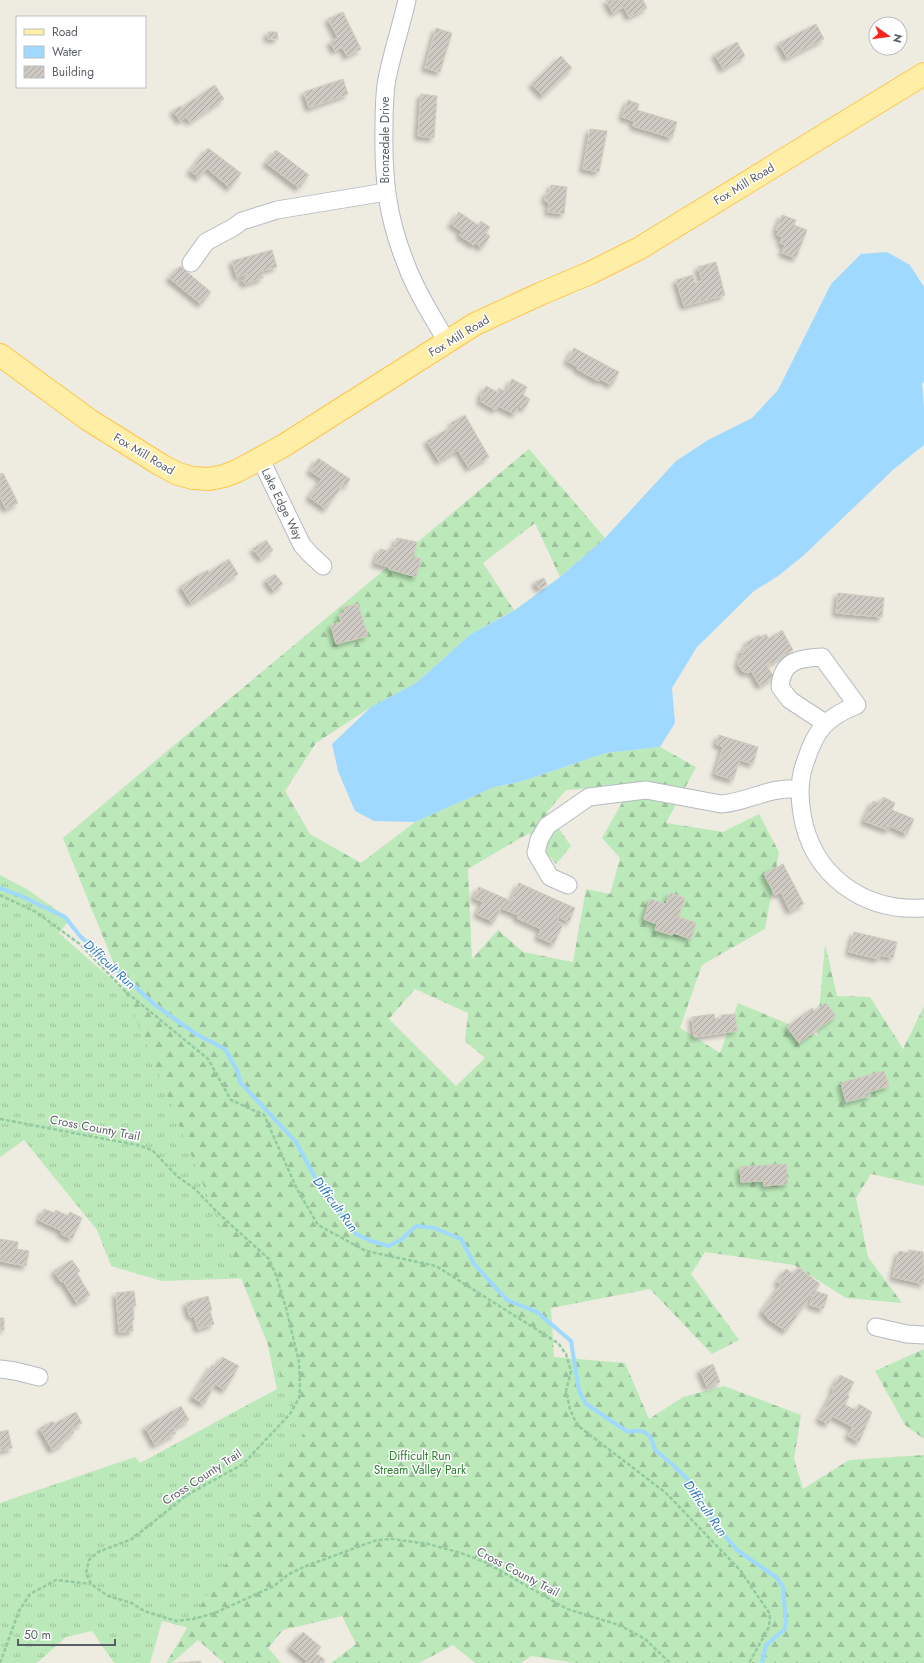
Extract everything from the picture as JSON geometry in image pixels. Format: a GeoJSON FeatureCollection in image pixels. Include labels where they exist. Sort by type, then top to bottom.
{"type":"FeatureCollection","features":[{"type":"Feature","properties":{"kind":"main road","name":"Fox Mill Road"},"geometry":{"type":"LineString","coordinates":[[0,355],[90,420],[144,456],[178,474],[193,478],[210,479],[237,471],[349,404],[475,324],[590,273],[640,248],[924,74]]}},
{"type":"Feature","properties":{"kind":"street","name":"Bronzedale Drive"},"geometry":{"type":"LineString","coordinates":[[407,0],[390,63],[385,95],[383,160],[386,192],[398,244],[406,264],[414,283],[447,342]]}},
{"type":"Feature","properties":{"kind":"street"},"geometry":{"type":"LineString","coordinates":[[191,263],[206,242],[242,221],[277,210],[386,192]]}},
{"type":"Feature","properties":{"kind":"street","name":"Lake Edge Way"},"geometry":{"type":"LineString","coordinates":[[260,458],[302,545],[324,566]]}},
{"type":"Feature","properties":{"kind":"street"},"geometry":{"type":"LineString","coordinates":[[825,723],[790,700],[780,687],[781,675],[793,662],[805,658],[822,657],[858,705],[834,715],[825,723],[810,748],[803,768],[800,803],[804,826],[812,847],[831,875],[848,889],[867,899],[886,906],[901,908],[924,908]]}},
{"type":"Feature","properties":{"kind":"street"},"geometry":{"type":"LineString","coordinates":[[568,885],[550,877],[536,853],[538,840],[547,826],[589,797],[646,790],[721,804],[731,804],[764,792],[787,788],[800,790]]}},
{"type":"Feature","properties":{"kind":"street"},"geometry":{"type":"LineString","coordinates":[[876,1327],[907,1334],[924,1335]]}},
{"type":"Feature","properties":{"kind":"street"},"geometry":{"type":"LineString","coordinates":[[0,1369],[39,1377]]}},
{"type":"Feature","properties":{"kind":"path"},"geometry":{"type":"LineString","coordinates":[[0,895],[36,912],[81,945],[125,992],[208,1059],[231,1100],[264,1115],[296,1189],[318,1225],[366,1251],[436,1266],[558,1343],[566,1354],[571,1372],[566,1391],[570,1409],[577,1425],[666,1493],[740,1570],[770,1614],[769,1627],[749,1663]]}},
{"type":"Feature","properties":{"kind":"path","name":"Cross County Trail"},"geometry":{"type":"LineString","coordinates":[[0,1119],[137,1145],[153,1151],[177,1176],[195,1189],[219,1214],[269,1259],[276,1275],[286,1308],[299,1362],[299,1398],[290,1414],[243,1464],[187,1495],[132,1538],[98,1552],[89,1560],[86,1573],[91,1584],[108,1596],[132,1603],[156,1615],[176,1621],[193,1619],[215,1613],[274,1586],[288,1574],[306,1566],[377,1540],[392,1538],[428,1544],[461,1553],[485,1562],[567,1609],[619,1625],[644,1639],[670,1663]]}},
{"type":"Feature","properties":{"kind":"path"},"geometry":{"type":"LineString","coordinates":[[0,1663],[19,1611],[30,1594],[56,1580],[91,1584]]}},
{"type":"Feature","properties":{"kind":"green space"},"geometry":{"type":"Polygon","coordinates":[[[529,449],[605,538],[560,577],[535,523],[483,563],[514,610],[471,634],[416,683],[371,707],[316,743],[285,791],[310,834],[361,863],[415,822],[494,787],[520,782],[606,753],[660,747],[696,767],[666,823],[723,832],[759,814],[779,852],[765,929],[702,965],[680,1028],[720,1053],[738,1003],[817,1036],[825,944],[837,996],[870,997],[903,1049],[924,1006],[924,1186],[871,1174],[856,1198],[868,1257],[902,1303],[846,1298],[794,1265],[705,1252],[691,1274],[739,1340],[712,1354],[650,1289],[551,1308],[554,1357],[625,1363],[649,1419],[683,1397],[724,1386],[801,1415],[794,1459],[803,1489],[849,1460],[924,1455],[924,1663],[575,1663],[531,1656],[521,1663],[475,1663],[453,1645],[419,1663],[331,1663],[356,1644],[342,1616],[283,1630],[268,1648],[281,1663],[224,1663],[198,1640],[172,1663],[166,1663],[304,1434],[63,838],[529,449]],[[632,785],[566,790],[547,812],[571,846],[556,864],[529,833],[468,869],[472,959],[498,930],[523,952],[573,962],[586,889],[610,894],[620,858],[602,838],[632,785]],[[415,989],[389,1019],[456,1086],[485,1058],[465,1041],[468,1013],[415,989]]]}},
{"type":"Feature","properties":{"kind":"green space","name":"Difficult Run Stream Valley Park"},"geometry":{"type":"Polygon","coordinates":[[[0,875],[28,890],[70,919],[59,933],[462,1288],[575,1663],[367,1615],[282,1618],[251,1644],[162,1621],[150,1663],[114,1663],[92,1631],[66,1637],[37,1663],[0,1663],[0,1503],[135,1457],[140,1463],[277,1389],[254,1278],[162,1281],[111,1266],[97,1230],[24,1140],[0,1157],[0,875]]]}},
{"type":"Feature","properties":{"kind":"green space"},"geometry":{"type":"Polygon","coordinates":[[[924,1349],[924,1439],[905,1425],[875,1371],[924,1349]]]}},
{"type":"Feature","properties":{"kind":"water"},"geometry":{"type":"Polygon","coordinates":[[[887,252],[910,265],[924,287],[924,382],[922,383],[924,445],[894,469],[803,556],[778,576],[754,591],[697,647],[672,688],[675,723],[660,747],[606,753],[520,782],[494,787],[415,822],[374,821],[355,811],[338,771],[332,744],[371,707],[416,683],[471,634],[515,610],[560,577],[605,538],[676,461],[708,440],[752,418],[778,390],[831,284],[861,254],[887,252]]]}},
{"type":"Feature","properties":{"kind":"building"},"geometry":{"type":"Polygon","coordinates":[[[606,0],[643,0],[647,8],[629,17],[624,7],[613,13],[606,0]]]}},
{"type":"Feature","properties":{"kind":"building"},"geometry":{"type":"Polygon","coordinates":[[[343,12],[361,49],[347,56],[342,47],[335,51],[330,42],[338,38],[328,19],[343,12]]]}},
{"type":"Feature","properties":{"kind":"building"},"geometry":{"type":"Polygon","coordinates":[[[816,24],[824,39],[787,58],[779,43],[816,24]]]}},
{"type":"Feature","properties":{"kind":"building"},"geometry":{"type":"Polygon","coordinates":[[[436,28],[452,33],[440,72],[425,68],[436,28]]]}},
{"type":"Feature","properties":{"kind":"building"},"geometry":{"type":"Polygon","coordinates":[[[268,32],[277,32],[278,39],[268,39],[268,32]]]}},
{"type":"Feature","properties":{"kind":"building"},"geometry":{"type":"Polygon","coordinates":[[[737,42],[745,56],[723,69],[715,54],[737,42]]]}},
{"type":"Feature","properties":{"kind":"building"},"geometry":{"type":"Polygon","coordinates":[[[561,56],[572,68],[543,96],[532,84],[561,56]]]}},
{"type":"Feature","properties":{"kind":"building"},"geometry":{"type":"Polygon","coordinates":[[[343,79],[348,94],[309,108],[304,92],[343,79]]]}},
{"type":"Feature","properties":{"kind":"building"},"geometry":{"type":"Polygon","coordinates":[[[215,85],[224,99],[190,122],[186,117],[180,121],[173,111],[180,106],[181,108],[215,85]]]}},
{"type":"Feature","properties":{"kind":"building"},"geometry":{"type":"Polygon","coordinates":[[[421,94],[437,96],[434,138],[418,136],[421,94]]]}},
{"type":"Feature","properties":{"kind":"building"},"geometry":{"type":"Polygon","coordinates":[[[628,100],[639,104],[637,110],[677,122],[672,138],[633,126],[634,121],[622,117],[628,100]]]}},
{"type":"Feature","properties":{"kind":"building"},"geometry":{"type":"Polygon","coordinates":[[[590,129],[607,131],[599,172],[583,169],[590,129]]]}},
{"type":"Feature","properties":{"kind":"building"},"geometry":{"type":"Polygon","coordinates":[[[208,148],[241,173],[230,188],[207,168],[199,178],[190,171],[208,148]]]}},
{"type":"Feature","properties":{"kind":"building"},"geometry":{"type":"Polygon","coordinates":[[[276,150],[309,175],[299,188],[266,163],[276,150]]]}},
{"type":"Feature","properties":{"kind":"building"},"geometry":{"type":"Polygon","coordinates":[[[551,185],[567,187],[564,214],[548,212],[549,202],[545,201],[546,193],[550,193],[551,185]]]}},
{"type":"Feature","properties":{"kind":"building"},"geometry":{"type":"Polygon","coordinates":[[[459,212],[478,225],[481,221],[490,227],[486,233],[490,236],[482,248],[476,243],[474,245],[459,235],[462,232],[451,224],[459,212]]]}},
{"type":"Feature","properties":{"kind":"building"},"geometry":{"type":"Polygon","coordinates":[[[782,215],[796,220],[794,225],[807,230],[796,258],[782,253],[785,245],[780,243],[782,237],[777,235],[779,231],[776,230],[782,215]]]}},
{"type":"Feature","properties":{"kind":"building"},"geometry":{"type":"Polygon","coordinates":[[[272,250],[277,267],[262,271],[263,278],[245,284],[241,280],[248,276],[247,274],[237,277],[232,261],[272,250]]]}},
{"type":"Feature","properties":{"kind":"building"},"geometry":{"type":"Polygon","coordinates":[[[716,262],[725,295],[684,306],[676,280],[693,275],[695,283],[702,281],[698,267],[716,262]]]}},
{"type":"Feature","properties":{"kind":"building"},"geometry":{"type":"Polygon","coordinates":[[[180,266],[211,292],[201,304],[169,278],[180,266]]]}},
{"type":"Feature","properties":{"kind":"building"},"geometry":{"type":"Polygon","coordinates":[[[574,348],[619,372],[612,385],[600,379],[599,381],[577,369],[578,367],[567,361],[574,348]]]}},
{"type":"Feature","properties":{"kind":"building"},"geometry":{"type":"Polygon","coordinates":[[[512,379],[527,387],[523,395],[530,399],[524,409],[519,406],[515,414],[498,406],[496,410],[480,401],[482,398],[480,397],[486,386],[497,392],[499,388],[506,392],[512,379]]]}},
{"type":"Feature","properties":{"kind":"building"},"geometry":{"type":"Polygon","coordinates":[[[465,415],[489,457],[469,468],[458,450],[439,461],[427,441],[453,426],[451,423],[465,415]]]}},
{"type":"Feature","properties":{"kind":"building"},"geometry":{"type":"Polygon","coordinates":[[[318,458],[350,479],[346,486],[343,484],[326,509],[309,497],[322,479],[310,471],[318,458]]]}},
{"type":"Feature","properties":{"kind":"building"},"geometry":{"type":"Polygon","coordinates":[[[3,473],[18,503],[6,509],[0,497],[0,474],[3,473]]]}},
{"type":"Feature","properties":{"kind":"building"},"geometry":{"type":"Polygon","coordinates":[[[397,538],[417,542],[413,557],[421,559],[416,577],[375,563],[380,549],[388,551],[390,547],[394,548],[397,538]]]}},
{"type":"Feature","properties":{"kind":"building"},"geometry":{"type":"Polygon","coordinates":[[[266,540],[273,550],[261,559],[253,549],[266,540]]]}},
{"type":"Feature","properties":{"kind":"building"},"geometry":{"type":"Polygon","coordinates":[[[229,559],[238,574],[191,603],[181,586],[207,570],[209,572],[229,559]]]}},
{"type":"Feature","properties":{"kind":"building"},"geometry":{"type":"Polygon","coordinates":[[[275,574],[283,584],[274,591],[266,580],[275,574]]]}},
{"type":"Feature","properties":{"kind":"building"},"geometry":{"type":"Polygon","coordinates":[[[544,578],[547,585],[539,589],[535,582],[544,578]]]}},
{"type":"Feature","properties":{"kind":"building"},"geometry":{"type":"Polygon","coordinates":[[[838,593],[884,598],[882,617],[836,613],[838,593]]]}},
{"type":"Feature","properties":{"kind":"building"},"geometry":{"type":"Polygon","coordinates":[[[358,604],[368,636],[336,644],[331,625],[341,622],[339,614],[345,613],[344,607],[358,604]]]}},
{"type":"Feature","properties":{"kind":"building"},"geometry":{"type":"Polygon","coordinates":[[[782,630],[793,650],[767,666],[774,677],[760,686],[751,671],[748,673],[742,671],[738,664],[740,657],[743,655],[740,651],[747,647],[750,650],[746,643],[759,635],[760,637],[766,634],[769,639],[782,630]]]}},
{"type":"Feature","properties":{"kind":"building"},"geometry":{"type":"Polygon","coordinates":[[[719,735],[758,747],[753,764],[740,760],[733,780],[715,774],[723,747],[716,744],[719,735]]]}},
{"type":"Feature","properties":{"kind":"building"},"geometry":{"type":"Polygon","coordinates":[[[883,797],[895,803],[892,810],[914,819],[907,834],[890,826],[888,830],[864,821],[873,801],[880,804],[883,797]]]}},
{"type":"Feature","properties":{"kind":"building"},"geometry":{"type":"Polygon","coordinates":[[[783,864],[804,904],[790,911],[781,892],[775,895],[764,874],[783,864]]]}},
{"type":"Feature","properties":{"kind":"building"},"geometry":{"type":"Polygon","coordinates":[[[519,883],[575,908],[569,922],[559,917],[557,921],[563,924],[554,944],[538,937],[541,929],[517,918],[518,915],[501,908],[494,922],[477,914],[483,902],[474,898],[479,887],[511,901],[519,883]]]}},
{"type":"Feature","properties":{"kind":"building"},"geometry":{"type":"Polygon","coordinates":[[[670,893],[685,898],[678,917],[696,923],[691,939],[673,933],[672,935],[655,930],[657,924],[644,919],[650,899],[666,904],[670,893]]]}},
{"type":"Feature","properties":{"kind":"building"},"geometry":{"type":"Polygon","coordinates":[[[854,932],[897,942],[893,958],[880,955],[879,959],[849,952],[854,932]]]}},
{"type":"Feature","properties":{"kind":"building"},"geometry":{"type":"Polygon","coordinates":[[[826,1003],[836,1016],[799,1043],[787,1027],[812,1008],[814,1011],[826,1003]]]}},
{"type":"Feature","properties":{"kind":"building"},"geometry":{"type":"Polygon","coordinates":[[[714,1014],[715,1019],[722,1018],[721,1015],[735,1014],[737,1031],[694,1037],[692,1017],[714,1014]]]}},
{"type":"Feature","properties":{"kind":"building"},"geometry":{"type":"Polygon","coordinates":[[[884,1071],[889,1086],[869,1092],[870,1096],[846,1102],[841,1083],[884,1071]]]}},
{"type":"Feature","properties":{"kind":"building"},"geometry":{"type":"Polygon","coordinates":[[[786,1164],[788,1184],[764,1186],[764,1181],[741,1182],[740,1167],[786,1164]]]}},
{"type":"Feature","properties":{"kind":"building"},"geometry":{"type":"Polygon","coordinates":[[[44,1209],[54,1213],[56,1210],[68,1216],[70,1212],[82,1218],[72,1239],[61,1234],[62,1231],[39,1220],[44,1209]]]}},
{"type":"Feature","properties":{"kind":"building"},"geometry":{"type":"Polygon","coordinates":[[[0,1239],[18,1242],[17,1249],[29,1251],[26,1266],[0,1261],[0,1239]]]}},
{"type":"Feature","properties":{"kind":"building"},"geometry":{"type":"Polygon","coordinates":[[[909,1250],[923,1252],[924,1284],[893,1277],[899,1251],[908,1253],[909,1250]]]}},
{"type":"Feature","properties":{"kind":"building"},"geometry":{"type":"Polygon","coordinates":[[[72,1260],[80,1271],[77,1273],[90,1295],[77,1303],[63,1281],[61,1282],[54,1271],[72,1260]]]}},
{"type":"Feature","properties":{"kind":"building"},"geometry":{"type":"Polygon","coordinates":[[[798,1267],[820,1284],[815,1291],[828,1295],[823,1309],[810,1305],[812,1294],[786,1331],[767,1318],[768,1317],[762,1312],[781,1284],[777,1282],[786,1269],[793,1274],[798,1267]]]}},
{"type":"Feature","properties":{"kind":"building"},"geometry":{"type":"Polygon","coordinates":[[[134,1291],[136,1306],[133,1306],[133,1331],[119,1332],[116,1293],[134,1291]]]}},
{"type":"Feature","properties":{"kind":"building"},"geometry":{"type":"Polygon","coordinates":[[[208,1296],[214,1324],[198,1329],[194,1316],[190,1317],[186,1303],[208,1296]]]}},
{"type":"Feature","properties":{"kind":"building"},"geometry":{"type":"Polygon","coordinates":[[[0,1318],[4,1318],[4,1330],[0,1330],[0,1318]]]}},
{"type":"Feature","properties":{"kind":"building"},"geometry":{"type":"Polygon","coordinates":[[[222,1357],[239,1366],[225,1390],[215,1384],[204,1404],[192,1397],[212,1365],[216,1367],[222,1357]]]}},
{"type":"Feature","properties":{"kind":"building"},"geometry":{"type":"Polygon","coordinates":[[[713,1364],[720,1382],[707,1387],[700,1370],[713,1364]]]}},
{"type":"Feature","properties":{"kind":"building"},"geometry":{"type":"Polygon","coordinates":[[[840,1375],[854,1382],[847,1395],[849,1396],[845,1405],[856,1410],[859,1404],[872,1412],[859,1442],[848,1436],[853,1427],[832,1416],[828,1424],[819,1419],[840,1375]]]}},
{"type":"Feature","properties":{"kind":"building"},"geometry":{"type":"Polygon","coordinates":[[[181,1406],[189,1420],[173,1429],[176,1433],[155,1445],[145,1427],[181,1406]]]}},
{"type":"Feature","properties":{"kind":"building"},"geometry":{"type":"Polygon","coordinates":[[[76,1412],[82,1423],[72,1428],[74,1433],[63,1440],[64,1443],[52,1450],[40,1428],[53,1421],[54,1424],[76,1412]]]}},
{"type":"Feature","properties":{"kind":"building"},"geometry":{"type":"Polygon","coordinates":[[[8,1430],[12,1448],[0,1451],[0,1432],[8,1430]]]}},
{"type":"Feature","properties":{"kind":"building"},"geometry":{"type":"Polygon","coordinates":[[[303,1632],[321,1647],[316,1653],[325,1660],[323,1663],[305,1663],[307,1661],[290,1647],[303,1632]]]}},
{"type":"Feature","properties":{"kind":"building"},"geometry":{"type":"Polygon","coordinates":[[[201,1661],[201,1663],[178,1663],[201,1661]]]}},
{"type":"Feature","properties":{"kind":"waterway","name":"Difficult Run"},"geometry":{"type":"LineString","coordinates":[[0,888],[21,896],[65,917],[80,936],[155,1005],[196,1034],[225,1049],[238,1072],[240,1082],[296,1142],[318,1183],[356,1234],[371,1241],[389,1246],[402,1239],[416,1226],[434,1228],[461,1239],[474,1264],[507,1300],[537,1312],[571,1341],[579,1391],[586,1404],[628,1432],[643,1431],[646,1433],[651,1439],[655,1450],[672,1464],[693,1485],[715,1524],[737,1550],[777,1578],[783,1587],[786,1623],[784,1630],[766,1645],[762,1663]]}}]}
